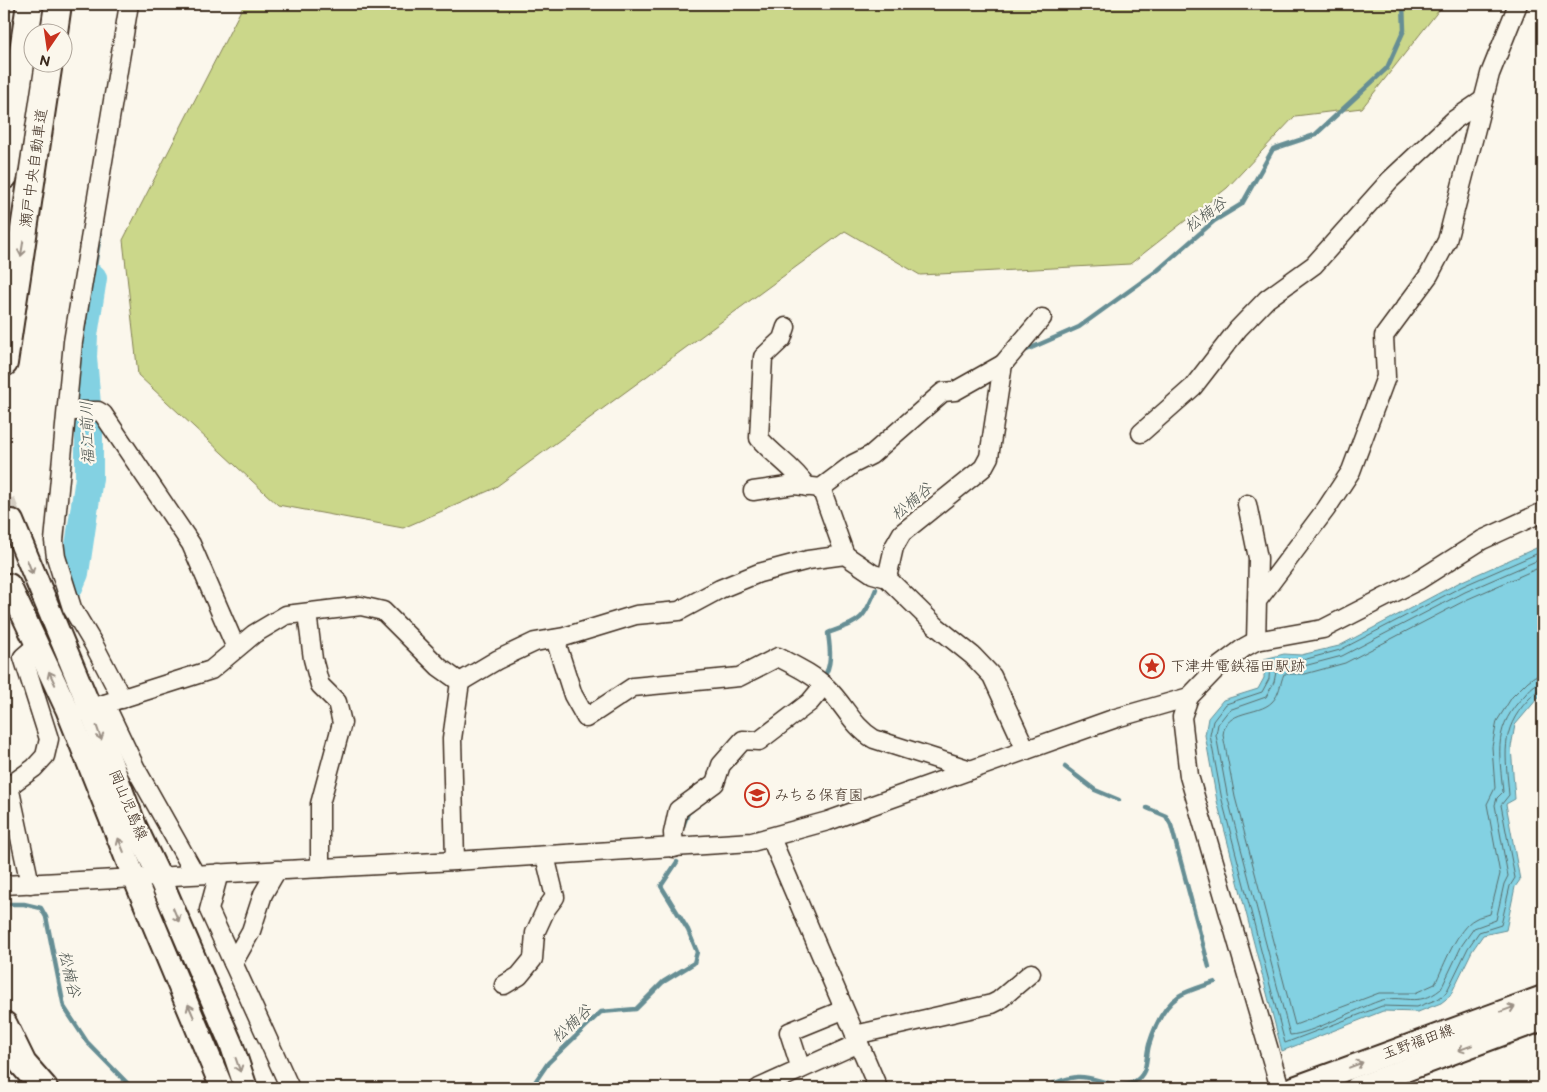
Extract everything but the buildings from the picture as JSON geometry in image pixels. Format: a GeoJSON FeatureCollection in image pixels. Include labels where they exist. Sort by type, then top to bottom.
{"type":"FeatureCollection","features":[{"type":"Feature","properties":{"kind":"highway","name":"瀬戸中央自動車道"},"geometry":{"type":"LineString","coordinates":[[4,176],[30,4]]}},
{"type":"Feature","properties":{"kind":"highway"},"geometry":{"type":"LineString","coordinates":[[55,22],[58,4]]}},
{"type":"Feature","properties":{"kind":"highway","name":"瀬戸中央自動車道"},"geometry":{"type":"LineString","coordinates":[[4,362],[48,72]]}},
{"type":"Feature","properties":{"kind":"highway"},"geometry":{"type":"LineString","coordinates":[[4,1026],[23,1064],[44,1088]]}},
{"type":"Feature","properties":{"kind":"main road","name":"岡山児島線"},"geometry":{"type":"LineString","coordinates":[[12,522],[106,704],[135,826],[159,876],[232,1046],[246,1088]]}},
{"type":"Feature","properties":{"kind":"main road","name":"岡山児島線"},"geometry":{"type":"LineString","coordinates":[[9,585],[69,715],[222,1088]]}},
{"type":"Feature","properties":{"kind":"main road","name":"玉野福田線"},"geometry":{"type":"LineString","coordinates":[[1294,1088],[1543,997]]}},
{"type":"Feature","properties":{"kind":"main road","name":"玉野福田線"},"geometry":{"type":"LineString","coordinates":[[1357,1088],[1543,1019]]}},
{"type":"Feature","properties":{"kind":"street"},"geometry":{"type":"LineString","coordinates":[[129,4],[73,342],[80,411],[54,541],[56,557],[72,608],[94,645],[106,704],[136,769],[195,874]]}},
{"type":"Feature","properties":{"kind":"street"},"geometry":{"type":"LineString","coordinates":[[1257,600],[1326,509],[1351,471],[1386,377],[1384,336],[1429,275],[1447,241],[1490,74],[1518,4]]}},
{"type":"Feature","properties":{"kind":"street"},"geometry":{"type":"LineString","coordinates":[[1141,433],[1193,387],[1238,329],[1267,299],[1314,266],[1390,180],[1454,120],[1483,100]]}},
{"type":"Feature","properties":{"kind":"street"},"geometry":{"type":"LineString","coordinates":[[753,491],[794,485],[814,487],[853,464],[871,456],[943,392],[955,391],[1003,364],[1042,318]]}},
{"type":"Feature","properties":{"kind":"street"},"geometry":{"type":"LineString","coordinates":[[786,327],[782,338],[763,358],[759,438],[814,487],[845,555],[873,574],[887,578],[937,627],[973,656],[992,676],[1026,750]]}},
{"type":"Feature","properties":{"kind":"street"},"geometry":{"type":"LineString","coordinates":[[887,578],[894,548],[902,533],[983,468],[989,457],[1003,364]]}},
{"type":"Feature","properties":{"kind":"street"},"geometry":{"type":"LineString","coordinates":[[80,411],[103,414],[191,544],[236,648]]}},
{"type":"Feature","properties":{"kind":"street"},"geometry":{"type":"LineString","coordinates":[[1247,504],[1258,558],[1256,642]]}},
{"type":"Feature","properties":{"kind":"street"},"geometry":{"type":"LineString","coordinates":[[1280,1088],[1189,776],[1182,717],[1189,697],[1217,668],[1245,647],[1256,642],[1323,629],[1419,580],[1482,540],[1543,512]]}},
{"type":"Feature","properties":{"kind":"street"},"geometry":{"type":"LineString","coordinates":[[460,682],[497,660],[535,642],[555,639],[636,614],[679,611],[720,589],[759,573],[808,560],[845,555]]}},
{"type":"Feature","properties":{"kind":"street"},"geometry":{"type":"LineString","coordinates":[[69,715],[211,670],[236,648],[286,615],[360,606],[383,611],[439,667],[460,682]]}},
{"type":"Feature","properties":{"kind":"street"},"geometry":{"type":"LineString","coordinates":[[307,613],[313,659],[320,685],[337,702],[342,723],[320,804],[320,868]]}},
{"type":"Feature","properties":{"kind":"street"},"geometry":{"type":"LineString","coordinates":[[555,639],[574,694],[586,718],[632,687],[739,678],[778,657],[807,672],[824,685],[862,733],[874,739],[971,770]]}},
{"type":"Feature","properties":{"kind":"street"},"geometry":{"type":"LineString","coordinates":[[30,884],[6,785],[34,768],[45,756],[49,739],[23,657],[37,645]]}},
{"type":"Feature","properties":{"kind":"street"},"geometry":{"type":"LineString","coordinates":[[455,861],[452,739],[460,682]]}},
{"type":"Feature","properties":{"kind":"street"},"geometry":{"type":"LineString","coordinates":[[674,848],[673,833],[678,810],[715,783],[721,765],[744,740],[759,742],[810,702],[824,685]]}},
{"type":"Feature","properties":{"kind":"street"},"geometry":{"type":"LineString","coordinates":[[4,885],[545,856],[742,843],[771,838],[828,821],[1124,716],[1189,697]]}},
{"type":"Feature","properties":{"kind":"street"},"geometry":{"type":"LineString","coordinates":[[771,838],[878,1088]]}},
{"type":"Feature","properties":{"kind":"street"},"geometry":{"type":"LineString","coordinates":[[504,985],[519,976],[533,959],[535,933],[546,909],[555,897],[545,856]]}},
{"type":"Feature","properties":{"kind":"street"},"geometry":{"type":"LineString","coordinates":[[233,963],[251,931],[263,894],[277,870]]}},
{"type":"Feature","properties":{"kind":"street"},"geometry":{"type":"LineString","coordinates":[[219,874],[209,910],[290,1088]]}},
{"type":"Feature","properties":{"kind":"street"},"geometry":{"type":"LineString","coordinates":[[759,1088],[801,1069],[857,1039],[992,1004],[1032,973]]}},
{"type":"Feature","properties":{"kind":"street"},"geometry":{"type":"LineString","coordinates":[[801,1069],[789,1032],[843,1010]]}},
{"type":"Feature","properties":{"kind":"green space"},"geometry":{"type":"Polygon","coordinates":[[[244,4],[1438,4],[1439,10],[1362,108],[1295,116],[1227,188],[1130,264],[920,275],[845,231],[493,489],[403,528],[278,505],[138,375],[123,240],[244,4]]]}},
{"type":"Feature","properties":{"kind":"water"},"geometry":{"type":"Polygon","coordinates":[[[1543,545],[1543,692],[1515,725],[1511,747],[1515,799],[1506,804],[1520,880],[1515,887],[1506,930],[1483,935],[1472,951],[1450,996],[1441,1003],[1418,1012],[1383,1011],[1282,1051],[1217,801],[1205,735],[1208,718],[1223,700],[1258,689],[1264,678],[1264,659],[1284,654],[1301,655],[1339,646],[1460,582],[1543,545]]]}},
{"type":"Feature","properties":{"kind":"waterway","name":"松楠谷"},"geometry":{"type":"LineString","coordinates":[[1022,352],[1079,327],[1158,270],[1214,221],[1242,204],[1273,149],[1315,135],[1387,68],[1404,30],[1403,4]]}},
{"type":"Feature","properties":{"kind":"waterway"},"geometry":{"type":"LineString","coordinates":[[93,278],[100,235]]}},
{"type":"Feature","properties":{"kind":"waterway","name":"福江前川"},"geometry":{"type":"LineString","coordinates":[[69,587],[75,573],[89,478],[89,429],[83,357],[84,335],[93,278]]}},
{"type":"Feature","properties":{"kind":"waterway","name":"松楠谷"},"geometry":{"type":"LineString","coordinates":[[823,678],[830,662],[828,633],[854,623],[859,619],[868,608],[876,589]]}},
{"type":"Feature","properties":{"kind":"waterway"},"geometry":{"type":"LineString","coordinates":[[1065,767],[1095,790],[1119,800]]}},
{"type":"Feature","properties":{"kind":"waterway"},"geometry":{"type":"LineString","coordinates":[[1147,808],[1166,816],[1171,825],[1209,967]]}},
{"type":"Feature","properties":{"kind":"waterway","name":"松楠谷"},"geometry":{"type":"LineString","coordinates":[[682,829],[688,813],[692,810]]}},
{"type":"Feature","properties":{"kind":"waterway","name":"松楠谷"},"geometry":{"type":"LineString","coordinates":[[531,1088],[548,1063],[601,1012],[636,1009],[663,982],[694,963],[697,952],[688,930],[661,886],[677,862]]}},
{"type":"Feature","properties":{"kind":"waterway","name":"松楠谷"},"geometry":{"type":"LineString","coordinates":[[4,904],[24,904],[41,908],[46,917],[64,1007],[87,1042],[132,1088]]}},
{"type":"Feature","properties":{"kind":"waterway"},"geometry":{"type":"LineString","coordinates":[[1044,1088],[1060,1081],[1077,1077],[1091,1078],[1120,1085],[1134,1082],[1142,1075],[1146,1066],[1149,1045],[1160,1018],[1168,1006],[1179,996],[1215,982]]}},
{"type":"Feature","properties":{"kind":"tunnel"},"geometry":{"type":"LineString","coordinates":[[4,501],[12,521]]}},
{"type":"Feature","properties":{"kind":"place","name":"下津井電鉄福田駅跡"},"geometry":{"type":"Point","coordinates":[1152,666]}},
{"type":"Feature","properties":{"kind":"place","name":"みちる保育園"},"geometry":{"type":"Point","coordinates":[757,795]}}]}
